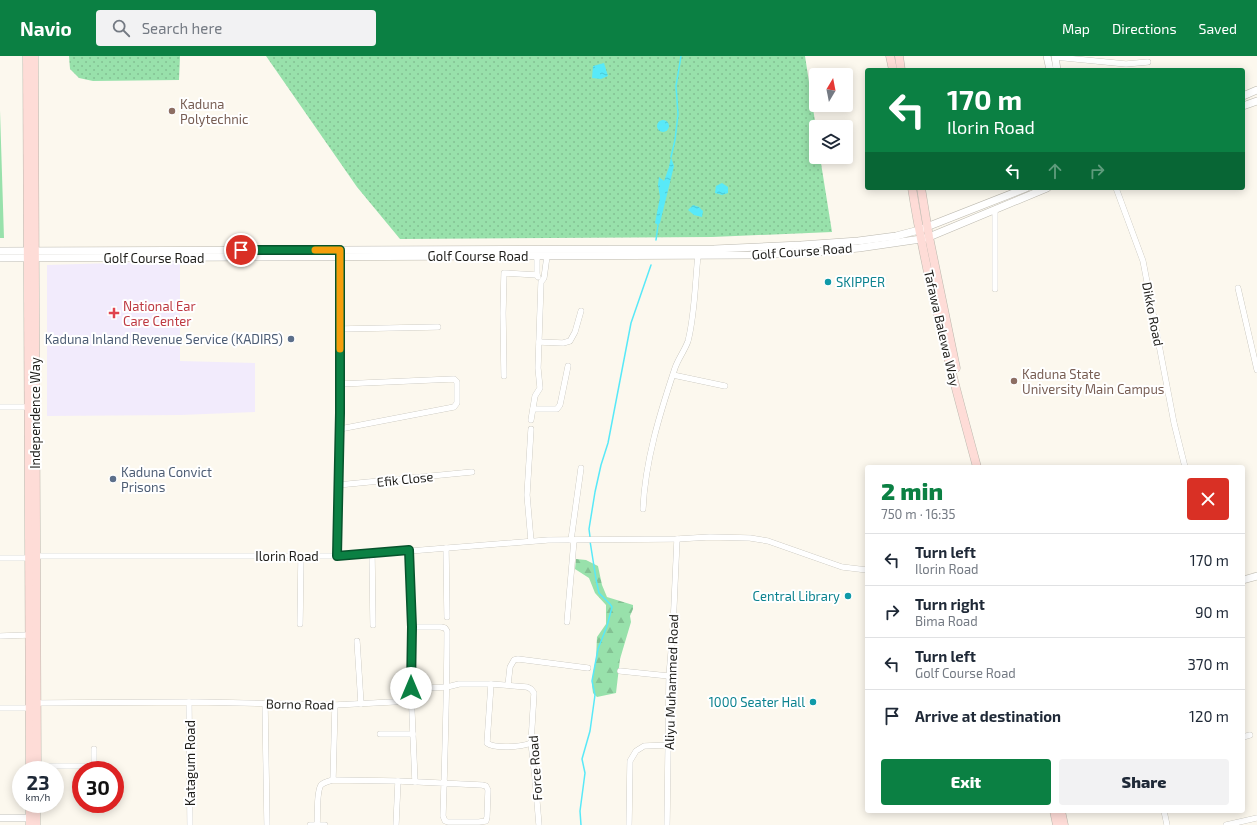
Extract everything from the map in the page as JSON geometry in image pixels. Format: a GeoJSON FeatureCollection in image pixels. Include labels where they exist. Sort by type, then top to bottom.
{"type":"FeatureCollection","features":[{"type":"Feature","properties":{"kind":"main road","name":"Independence Way"},"geometry":{"type":"LineString","coordinates":[[27,56],[31,255],[32,557],[29,635],[29,708],[33,761]]}},
{"type":"Feature","properties":{"kind":"main road","name":"Independence Way"},"geometry":{"type":"LineString","coordinates":[[34,56],[28,407],[37,703],[34,761]]}},
{"type":"Feature","properties":{"kind":"main road"},"geometry":{"type":"LineString","coordinates":[[890,56],[892,68]]}},
{"type":"Feature","properties":{"kind":"main road"},"geometry":{"type":"LineString","coordinates":[[899,56],[901,68]]}},
{"type":"Feature","properties":{"kind":"main road","name":"Tafawa Balewa Way"},"geometry":{"type":"LineString","coordinates":[[912,190],[919,230],[925,238],[955,364],[981,465]]}},
{"type":"Feature","properties":{"kind":"main road","name":"Tafawa Balewa Way"},"geometry":{"type":"LineString","coordinates":[[922,190],[928,227],[925,238],[950,366],[976,465]]}},
{"type":"Feature","properties":{"kind":"main road"},"geometry":{"type":"LineString","coordinates":[[36,813],[36,825]]}},
{"type":"Feature","properties":{"kind":"main road"},"geometry":{"type":"LineString","coordinates":[[1054,813],[1057,825]]}},
{"type":"Feature","properties":{"kind":"main road"},"geometry":{"type":"LineString","coordinates":[[1061,813],[1064,825]]}},
{"type":"Feature","properties":{"kind":"street"},"geometry":{"type":"LineString","coordinates":[[1047,56],[1050,68]]}},
{"type":"Feature","properties":{"kind":"street"},"geometry":{"type":"LineString","coordinates":[[1057,68],[1055,56],[1126,64],[1148,62]]}},
{"type":"Feature","properties":{"kind":"street"},"geometry":{"type":"LineString","coordinates":[[1245,95],[1257,90]]}},
{"type":"Feature","properties":{"kind":"street"},"geometry":{"type":"LineString","coordinates":[[1245,105],[1257,100]]}},
{"type":"Feature","properties":{"kind":"street","name":"Golf Course Road"},"geometry":{"type":"LineString","coordinates":[[340,254],[546,256],[698,255],[751,252],[896,236],[928,227],[1021,190]]}},
{"type":"Feature","properties":{"kind":"street","name":"Golf Course Road"},"geometry":{"type":"LineString","coordinates":[[31,255],[807,253],[859,248],[925,238],[1042,190]]}},
{"type":"Feature","properties":{"kind":"street","name":"Dikko Road"},"geometry":{"type":"LineString","coordinates":[[1117,190],[1143,261],[1174,423],[1184,465]]}},
{"type":"Feature","properties":{"kind":"street"},"geometry":{"type":"LineString","coordinates":[[995,210],[995,289]]}},
{"type":"Feature","properties":{"kind":"street"},"geometry":{"type":"LineString","coordinates":[[0,251],[31,255]]}},
{"type":"Feature","properties":{"kind":"street"},"geometry":{"type":"LineString","coordinates":[[337,556],[340,429],[340,254]]}},
{"type":"Feature","properties":{"kind":"street"},"geometry":{"type":"LineString","coordinates":[[0,258],[31,255]]}},
{"type":"Feature","properties":{"kind":"street"},"geometry":{"type":"LineString","coordinates":[[643,509],[643,495],[648,466],[658,423],[676,366],[688,341],[694,300],[698,255]]}},
{"type":"Feature","properties":{"kind":"street"},"geometry":{"type":"LineString","coordinates":[[537,256],[537,275],[541,282]]}},
{"type":"Feature","properties":{"kind":"street"},"geometry":{"type":"LineString","coordinates":[[531,420],[535,396],[540,388],[538,368],[541,282],[544,278],[546,256]]}},
{"type":"Feature","properties":{"kind":"street"},"geometry":{"type":"LineString","coordinates":[[504,376],[504,273],[537,275]]}},
{"type":"Feature","properties":{"kind":"street"},"geometry":{"type":"LineString","coordinates":[[1238,288],[1257,370]]}},
{"type":"Feature","properties":{"kind":"street"},"geometry":{"type":"LineString","coordinates":[[539,342],[570,341],[575,332],[581,311]]}},
{"type":"Feature","properties":{"kind":"street"},"geometry":{"type":"LineString","coordinates":[[340,329],[438,327]]}},
{"type":"Feature","properties":{"kind":"street"},"geometry":{"type":"LineString","coordinates":[[533,409],[557,409],[560,405],[568,366]]}},
{"type":"Feature","properties":{"kind":"street"},"geometry":{"type":"LineString","coordinates":[[673,375],[726,386]]}},
{"type":"Feature","properties":{"kind":"street"},"geometry":{"type":"LineString","coordinates":[[340,384],[454,379],[457,382],[457,404],[454,407],[340,429]]}},
{"type":"Feature","properties":{"kind":"street"},"geometry":{"type":"LineString","coordinates":[[0,407],[28,407]]}},
{"type":"Feature","properties":{"kind":"street"},"geometry":{"type":"LineString","coordinates":[[531,429],[527,495],[531,541]]}},
{"type":"Feature","properties":{"kind":"street"},"geometry":{"type":"LineString","coordinates":[[567,622],[573,540],[581,468]]}},
{"type":"Feature","properties":{"kind":"street","name":"Efik Close"},"geometry":{"type":"LineString","coordinates":[[338,485],[472,472]]}},
{"type":"Feature","properties":{"kind":"street","name":"Ilorin Road"},"geometry":{"type":"LineString","coordinates":[[0,558],[337,556],[531,541],[677,539],[710,537],[750,538],[768,541],[842,567],[865,570]]}},
{"type":"Feature","properties":{"kind":"street","name":"Aliyu Muhammed Road"},"geometry":{"type":"LineString","coordinates":[[667,825],[670,676],[677,539]]}},
{"type":"Feature","properties":{"kind":"street"},"geometry":{"type":"LineString","coordinates":[[446,548],[447,617]]}},
{"type":"Feature","properties":{"kind":"street"},"geometry":{"type":"LineString","coordinates":[[409,550],[412,627],[411,688],[415,782]]}},
{"type":"Feature","properties":{"kind":"street"},"geometry":{"type":"LineString","coordinates":[[372,554],[374,626]]}},
{"type":"Feature","properties":{"kind":"street"},"geometry":{"type":"LineString","coordinates":[[300,624],[301,556]]}},
{"type":"Feature","properties":{"kind":"street"},"geometry":{"type":"LineString","coordinates":[[1245,579],[1257,576]]}},
{"type":"Feature","properties":{"kind":"street"},"geometry":{"type":"LineString","coordinates":[[317,825],[318,791],[321,785],[333,780],[398,781],[444,784],[486,786],[488,790],[486,820],[448,822],[445,821],[443,816],[444,784],[447,687],[447,631],[445,628],[441,627],[412,627]]}},
{"type":"Feature","properties":{"kind":"street"},"geometry":{"type":"LineString","coordinates":[[0,636],[29,635]]}},
{"type":"Feature","properties":{"kind":"street"},"geometry":{"type":"LineString","coordinates":[[357,641],[361,704]]}},
{"type":"Feature","properties":{"kind":"street"},"geometry":{"type":"LineString","coordinates":[[411,688],[447,687],[459,684],[508,685],[510,667],[514,660],[518,659],[588,668]]}},
{"type":"Feature","properties":{"kind":"street"},"geometry":{"type":"LineString","coordinates":[[620,671],[670,676]]}},
{"type":"Feature","properties":{"kind":"street"},"geometry":{"type":"LineString","coordinates":[[491,684],[487,743],[495,747],[525,746],[531,743]]}},
{"type":"Feature","properties":{"kind":"street","name":"Force Road"},"geometry":{"type":"LineString","coordinates":[[508,685],[527,686],[534,693],[531,743],[539,825]]}},
{"type":"Feature","properties":{"kind":"street","name":"Borno Road"},"geometry":{"type":"LineString","coordinates":[[37,703],[189,702],[335,705],[412,701]]}},
{"type":"Feature","properties":{"kind":"street","name":"Katagum Road"},"geometry":{"type":"LineString","coordinates":[[189,702],[190,825]]}},
{"type":"Feature","properties":{"kind":"street"},"geometry":{"type":"LineString","coordinates":[[265,703],[267,825]]}},
{"type":"Feature","properties":{"kind":"street"},"geometry":{"type":"LineString","coordinates":[[333,780],[335,705]]}},
{"type":"Feature","properties":{"kind":"street"},"geometry":{"type":"LineString","coordinates":[[0,708],[29,708]]}},
{"type":"Feature","properties":{"kind":"street"},"geometry":{"type":"LineString","coordinates":[[380,734],[413,734]]}},
{"type":"Feature","properties":{"kind":"street"},"geometry":{"type":"LineString","coordinates":[[1245,736],[1250,735]]}},
{"type":"Feature","properties":{"kind":"street"},"geometry":{"type":"LineString","coordinates":[[629,825],[630,761],[636,752],[644,746],[669,744]]}},
{"type":"Feature","properties":{"kind":"street"},"geometry":{"type":"LineString","coordinates":[[64,767],[92,766],[94,764],[94,749]]}},
{"type":"Feature","properties":{"kind":"street"},"geometry":{"type":"LineString","coordinates":[[396,825],[398,781]]}},
{"type":"Feature","properties":{"kind":"street"},"geometry":{"type":"LineString","coordinates":[[1164,813],[1166,825]]}},
{"type":"Feature","properties":{"kind":"street"},"geometry":{"type":"LineString","coordinates":[[0,818],[30,822]]}},
{"type":"Feature","properties":{"kind":"street"},"geometry":{"type":"LineString","coordinates":[[1226,825],[1257,818]]}},
{"type":"Feature","properties":{"kind":"street"},"geometry":{"type":"LineString","coordinates":[[310,825],[325,825]]}},
{"type":"Feature","properties":{"kind":"shaded area","name":"National Ear Care Center"},"geometry":{"type":"Polygon","coordinates":[[[180,261],[180,361],[255,363],[255,412],[181,415],[47,416],[47,265],[180,261]]]}},
{"type":"Feature","properties":{"kind":"green space"},"geometry":{"type":"Polygon","coordinates":[[[69,56],[180,56],[179,80],[93,81],[79,78],[70,69],[69,56]]]}},
{"type":"Feature","properties":{"kind":"green space"},"geometry":{"type":"Polygon","coordinates":[[[266,56],[805,56],[809,82],[809,112],[814,112],[815,120],[809,120],[809,164],[821,164],[832,232],[712,237],[400,239],[357,187],[266,56]]]}},
{"type":"Feature","properties":{"kind":"green space"},"geometry":{"type":"Polygon","coordinates":[[[0,111],[4,238],[0,238],[0,111]]]}},
{"type":"Feature","properties":{"kind":"green space"},"geometry":{"type":"Polygon","coordinates":[[[576,559],[586,560],[598,566],[602,585],[607,597],[633,605],[630,616],[631,622],[620,659],[616,693],[597,697],[593,693],[592,685],[597,637],[606,624],[606,605],[595,593],[589,578],[575,569],[576,559]]]}},
{"type":"Feature","properties":{"kind":"water"},"geometry":{"type":"Polygon","coordinates":[[[604,63],[608,76],[601,79],[592,78],[593,66],[604,63]]]}},
{"type":"Feature","properties":{"kind":"water"},"geometry":{"type":"Polygon","coordinates":[[[661,120],[665,120],[669,126],[665,132],[661,132],[657,128],[657,124],[661,120]]]}},
{"type":"Feature","properties":{"kind":"water"},"geometry":{"type":"Polygon","coordinates":[[[671,157],[674,166],[660,223],[658,225],[655,223],[660,197],[658,185],[659,177],[664,181],[671,157]]]}},
{"type":"Feature","properties":{"kind":"water"},"geometry":{"type":"Polygon","coordinates":[[[722,183],[728,187],[728,193],[722,195],[715,193],[716,186],[722,183]]]}},
{"type":"Feature","properties":{"kind":"water"},"geometry":{"type":"Polygon","coordinates":[[[693,205],[699,207],[703,211],[702,217],[694,215],[688,210],[693,205]]]}},
{"type":"Feature","properties":{"kind":"waterway"},"geometry":{"type":"LineString","coordinates":[[671,157],[675,140],[678,114],[676,86],[681,56]]}},
{"type":"Feature","properties":{"kind":"waterway"},"geometry":{"type":"LineString","coordinates":[[656,240],[658,225]]}},
{"type":"Feature","properties":{"kind":"waterway"},"geometry":{"type":"LineString","coordinates":[[590,537],[589,529],[595,492],[608,443],[631,323],[651,265]]}},
{"type":"Feature","properties":{"kind":"waterway"},"geometry":{"type":"LineString","coordinates":[[581,825],[580,811],[585,773],[582,759],[590,731],[595,695],[592,681],[598,649],[607,626],[612,607],[599,593],[590,541]]}},
{"type":"Feature","properties":{"kind":"slow traffic"},"geometry":{"type":"LineString","coordinates":[[315,250],[340,250],[340,349]]}},
{"type":"Feature","properties":{"kind":"place","name":"Kaduna Polytechnic"},"geometry":{"type":"Point","coordinates":[172,111]}},
{"type":"Feature","properties":{"kind":"place","name":"SKIPPER"},"geometry":{"type":"Point","coordinates":[828,282]}},
{"type":"Feature","properties":{"kind":"place","name":"National Ear Care Center"},"geometry":{"type":"Point","coordinates":[114,313]}},
{"type":"Feature","properties":{"kind":"place","name":"Kaduna Inland Revenue Service (KADIRS)"},"geometry":{"type":"Point","coordinates":[291,339]}},
{"type":"Feature","properties":{"kind":"place","name":"Kaduna State University Main Campus"},"geometry":{"type":"Point","coordinates":[1014,381]}},
{"type":"Feature","properties":{"kind":"place","name":"Kaduna Convict Prisons"},"geometry":{"type":"Point","coordinates":[113,479]}},
{"type":"Feature","properties":{"kind":"place","name":"Central Library"},"geometry":{"type":"Point","coordinates":[848,596]}},
{"type":"Feature","properties":{"kind":"place","name":"1000 Seater Hall"},"geometry":{"type":"Point","coordinates":[813,702]}},
{"type":"Feature","properties":{"kind":"route"},"geometry":{"type":"LineString","coordinates":[[241,250],[340,250],[340,413],[337,556],[409,550],[412,627],[411,688]]}}]}
